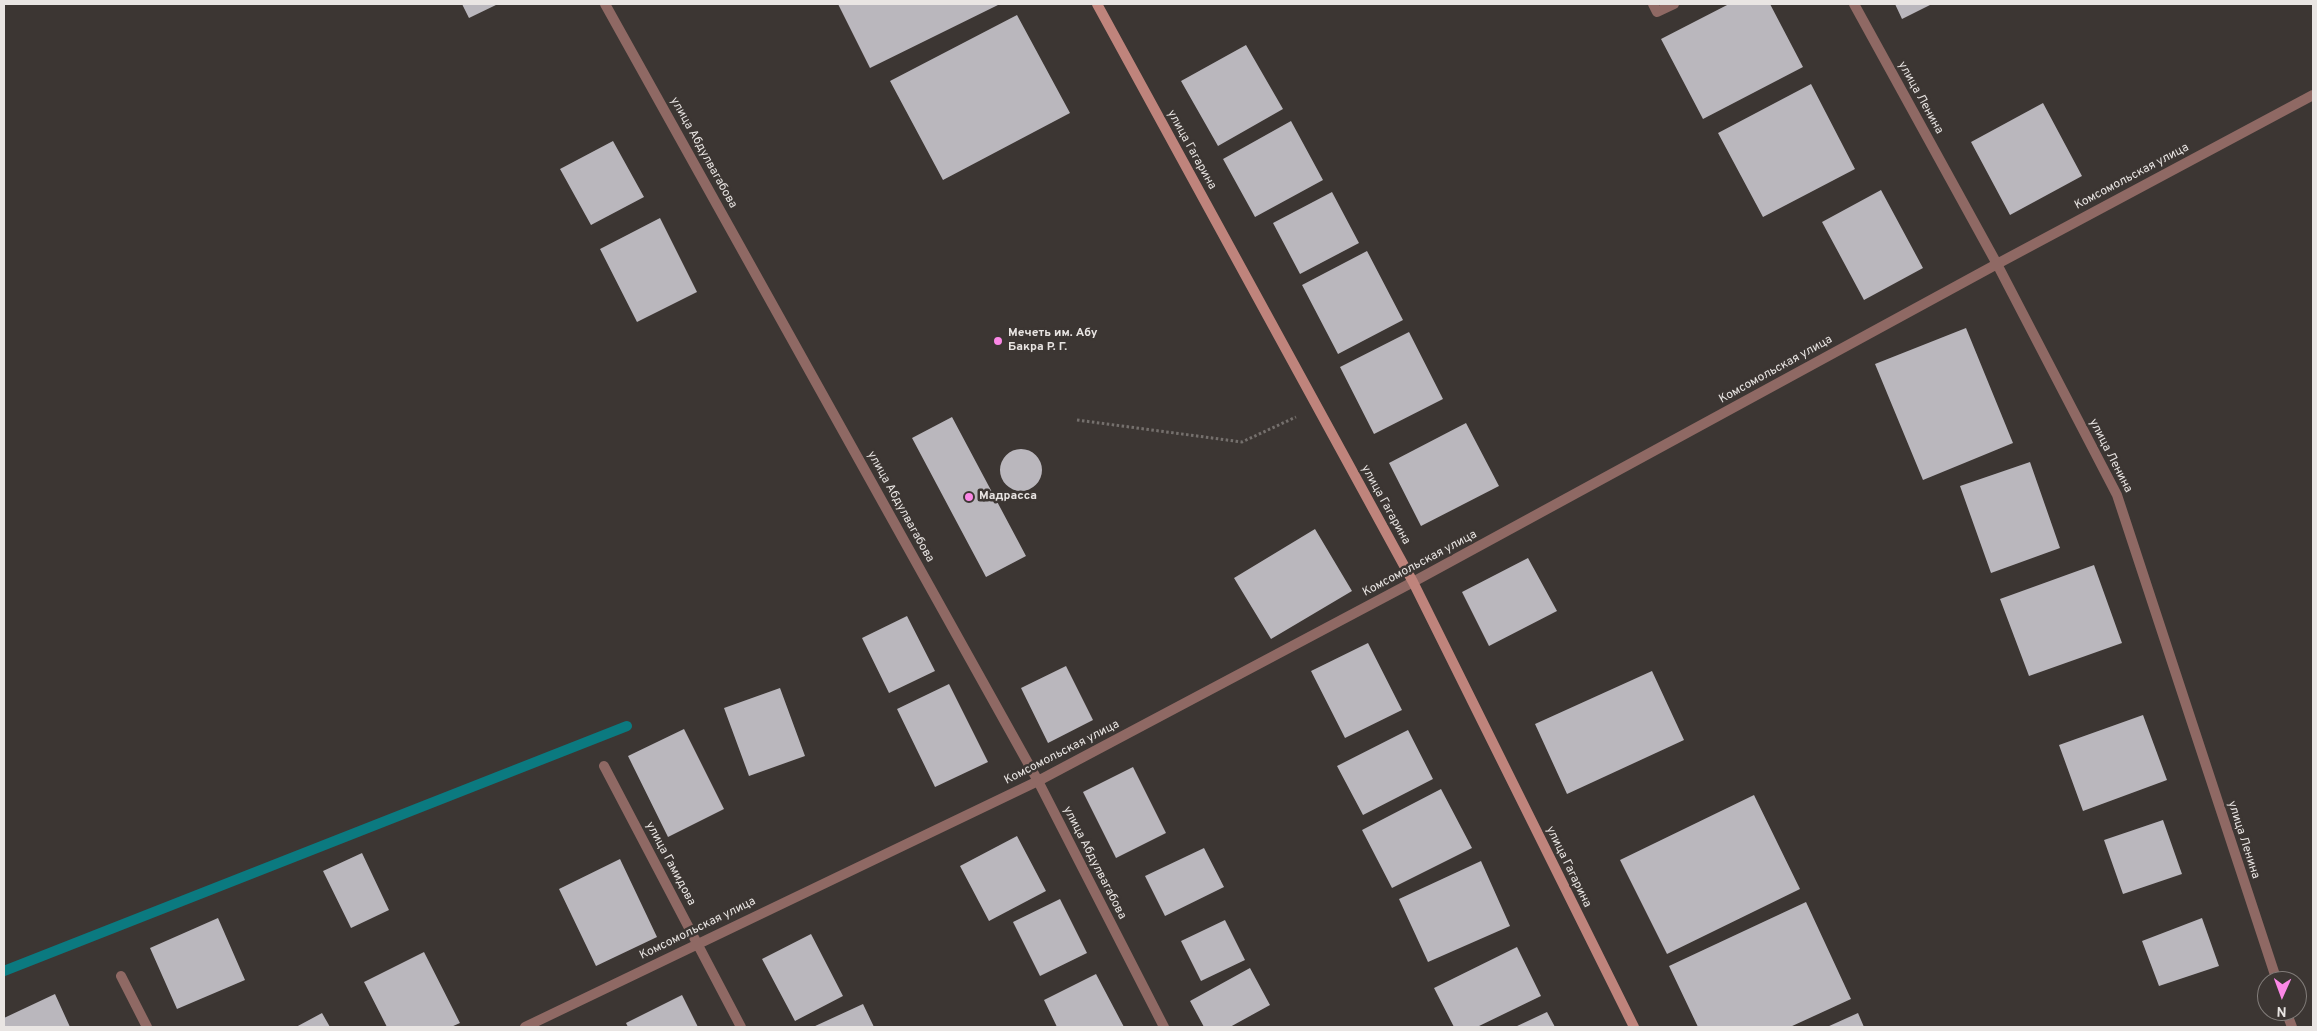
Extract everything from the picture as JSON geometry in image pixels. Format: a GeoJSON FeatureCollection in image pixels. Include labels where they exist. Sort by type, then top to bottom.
{"type":"FeatureCollection","features":[{"type":"Feature","properties":{"kind":"street","name":"улица Абдулвагабова"},"geometry":{"type":"LineString","coordinates":[[605,4],[1038,781],[1164,1027]]}},
{"type":"Feature","properties":{"kind":"street","name":"улица Гагарина"},"geometry":{"type":"LineString","coordinates":[[1097,4],[1413,582],[1634,1027]]}},
{"type":"Feature","properties":{"kind":"street"},"geometry":{"type":"LineString","coordinates":[[1653,4],[1658,12],[1674,4]]}},
{"type":"Feature","properties":{"kind":"street","name":"улица Ленина"},"geometry":{"type":"LineString","coordinates":[[1854,4],[1997,264],[2117,495],[2273,971]]}},
{"type":"Feature","properties":{"kind":"street","name":"Комсомольская улица"},"geometry":{"type":"LineString","coordinates":[[525,1027],[1038,781],[1413,582],[1997,264],[2313,95]]}},
{"type":"Feature","properties":{"kind":"street","name":"улица Гамидова"},"geometry":{"type":"LineString","coordinates":[[604,766],[741,1027]]}},
{"type":"Feature","properties":{"kind":"street"},"geometry":{"type":"LineString","coordinates":[[121,976],[147,1027]]}},
{"type":"Feature","properties":{"kind":"path"},"geometry":{"type":"LineString","coordinates":[[1077,420],[1242,442],[1317,407]]}},
{"type":"Feature","properties":{"kind":"building"},"geometry":{"type":"Polygon","coordinates":[[[462,4],[498,4],[469,18],[462,4]]]}},
{"type":"Feature","properties":{"kind":"building"},"geometry":{"type":"Polygon","coordinates":[[[838,4],[1000,4],[870,68],[838,4]]]}},
{"type":"Feature","properties":{"kind":"building"},"geometry":{"type":"Polygon","coordinates":[[[1729,4],[1770,4],[1803,67],[1703,119],[1661,39],[1729,4]]]}},
{"type":"Feature","properties":{"kind":"building"},"geometry":{"type":"Polygon","coordinates":[[[1895,4],[1932,4],[1902,19],[1895,4]]]}},
{"type":"Feature","properties":{"kind":"building"},"geometry":{"type":"Polygon","coordinates":[[[1017,15],[1070,113],[943,180],[890,81],[1017,15]]]}},
{"type":"Feature","properties":{"kind":"building"},"geometry":{"type":"Polygon","coordinates":[[[1246,45],[1283,109],[1218,146],[1181,81],[1246,45]]]}},
{"type":"Feature","properties":{"kind":"building"},"geometry":{"type":"Polygon","coordinates":[[[1811,84],[1855,169],[1763,217],[1718,133],[1811,84]]]}},
{"type":"Feature","properties":{"kind":"building"},"geometry":{"type":"Polygon","coordinates":[[[2043,103],[2082,176],[2010,215],[1971,142],[2043,103]]]}},
{"type":"Feature","properties":{"kind":"building"},"geometry":{"type":"Polygon","coordinates":[[[1291,121],[1323,180],[1255,217],[1223,159],[1291,121]]]}},
{"type":"Feature","properties":{"kind":"building"},"geometry":{"type":"Polygon","coordinates":[[[613,141],[644,197],[591,225],[560,169],[613,141]]]}},
{"type":"Feature","properties":{"kind":"building"},"geometry":{"type":"Polygon","coordinates":[[[1881,190],[1923,268],[1864,300],[1822,222],[1881,190]]]}},
{"type":"Feature","properties":{"kind":"building"},"geometry":{"type":"Polygon","coordinates":[[[1332,192],[1359,243],[1300,274],[1273,223],[1332,192]]]}},
{"type":"Feature","properties":{"kind":"building"},"geometry":{"type":"Polygon","coordinates":[[[660,218],[697,292],[637,322],[600,249],[660,218]]]}},
{"type":"Feature","properties":{"kind":"building"},"geometry":{"type":"Polygon","coordinates":[[[1367,251],[1403,320],[1338,354],[1302,285],[1367,251]]]}},
{"type":"Feature","properties":{"kind":"building"},"geometry":{"type":"Polygon","coordinates":[[[1966,328],[2013,443],[1923,480],[1875,364],[1966,328]]]}},
{"type":"Feature","properties":{"kind":"building"},"geometry":{"type":"Polygon","coordinates":[[[1409,332],[1443,399],[1374,434],[1340,367],[1409,332]]]}},
{"type":"Feature","properties":{"kind":"building","name":"Мадрасса"},"geometry":{"type":"Polygon","coordinates":[[[952,417],[1026,556],[986,577],[912,438],[952,417]]]}},
{"type":"Feature","properties":{"kind":"building"},"geometry":{"type":"Polygon","coordinates":[[[1466,423],[1499,486],[1421,526],[1389,463],[1466,423]]]}},
{"type":"Feature","properties":{"kind":"building"},"geometry":{"type":"Polygon","coordinates":[[[1021,449],[1036,455],[1042,470],[1036,485],[1021,491],[1006,485],[1000,470],[1006,455],[1021,449]]]}},
{"type":"Feature","properties":{"kind":"building"},"geometry":{"type":"Polygon","coordinates":[[[2030,462],[2060,548],[1991,573],[1960,486],[2030,462]]]}},
{"type":"Feature","properties":{"kind":"building"},"geometry":{"type":"Polygon","coordinates":[[[1315,529],[1352,591],[1271,639],[1234,578],[1315,529]]]}},
{"type":"Feature","properties":{"kind":"building"},"geometry":{"type":"Polygon","coordinates":[[[1528,558],[1557,611],[1489,646],[1462,592],[1528,558]]]}},
{"type":"Feature","properties":{"kind":"building"},"geometry":{"type":"Polygon","coordinates":[[[2094,565],[2122,643],[2029,676],[2000,599],[2094,565]]]}},
{"type":"Feature","properties":{"kind":"building"},"geometry":{"type":"Polygon","coordinates":[[[907,616],[935,671],[889,693],[862,638],[907,616]]]}},
{"type":"Feature","properties":{"kind":"building"},"geometry":{"type":"Polygon","coordinates":[[[1368,643],[1402,710],[1345,738],[1311,671],[1368,643]]]}},
{"type":"Feature","properties":{"kind":"building"},"geometry":{"type":"Polygon","coordinates":[[[1066,666],[1093,720],[1048,743],[1021,688],[1066,666]]]}},
{"type":"Feature","properties":{"kind":"building"},"geometry":{"type":"Polygon","coordinates":[[[1652,671],[1684,740],[1567,794],[1535,724],[1652,671]]]}},
{"type":"Feature","properties":{"kind":"building"},"geometry":{"type":"Polygon","coordinates":[[[949,684],[988,762],[935,787],[897,709],[949,684]]]}},
{"type":"Feature","properties":{"kind":"building"},"geometry":{"type":"Polygon","coordinates":[[[780,688],[805,756],[749,776],[724,708],[780,688]]]}},
{"type":"Feature","properties":{"kind":"building"},"geometry":{"type":"Polygon","coordinates":[[[2143,715],[2167,780],[2083,811],[2059,745],[2143,715]]]}},
{"type":"Feature","properties":{"kind":"building"},"geometry":{"type":"Polygon","coordinates":[[[684,729],[724,809],[668,837],[628,756],[684,729]]]}},
{"type":"Feature","properties":{"kind":"building"},"geometry":{"type":"Polygon","coordinates":[[[1408,730],[1433,779],[1363,815],[1337,766],[1408,730]]]}},
{"type":"Feature","properties":{"kind":"building"},"geometry":{"type":"Polygon","coordinates":[[[1133,767],[1166,833],[1116,858],[1083,792],[1133,767]]]}},
{"type":"Feature","properties":{"kind":"building"},"geometry":{"type":"Polygon","coordinates":[[[1441,789],[1472,848],[1392,888],[1362,830],[1441,789]]]}},
{"type":"Feature","properties":{"kind":"building"},"geometry":{"type":"Polygon","coordinates":[[[1754,795],[1800,889],[1667,954],[1620,860],[1754,795]]]}},
{"type":"Feature","properties":{"kind":"building"},"geometry":{"type":"Polygon","coordinates":[[[2163,820],[2182,874],[2123,894],[2104,840],[2163,820]]]}},
{"type":"Feature","properties":{"kind":"building"},"geometry":{"type":"Polygon","coordinates":[[[1017,836],[1046,891],[989,921],[960,866],[1017,836]]]}},
{"type":"Feature","properties":{"kind":"building"},"geometry":{"type":"Polygon","coordinates":[[[1204,848],[1224,887],[1165,916],[1145,876],[1204,848]]]}},
{"type":"Feature","properties":{"kind":"building"},"geometry":{"type":"Polygon","coordinates":[[[362,853],[389,910],[351,928],[323,871],[362,853]]]}},
{"type":"Feature","properties":{"kind":"building"},"geometry":{"type":"Polygon","coordinates":[[[620,859],[657,937],[596,966],[559,889],[620,859]]]}},
{"type":"Feature","properties":{"kind":"building"},"geometry":{"type":"Polygon","coordinates":[[[1481,861],[1510,926],[1428,962],[1399,899],[1481,861]]]}},
{"type":"Feature","properties":{"kind":"building"},"geometry":{"type":"Polygon","coordinates":[[[1060,899],[1087,953],[1040,976],[1013,922],[1060,899]]]}},
{"type":"Feature","properties":{"kind":"building"},"geometry":{"type":"Polygon","coordinates":[[[1806,902],[1851,999],[1790,1027],[1698,1027],[1669,966],[1806,902]]]}},
{"type":"Feature","properties":{"kind":"building"},"geometry":{"type":"Polygon","coordinates":[[[218,918],[245,980],[177,1009],[150,948],[218,918]]]}},
{"type":"Feature","properties":{"kind":"building"},"geometry":{"type":"Polygon","coordinates":[[[2202,918],[2219,966],[2159,986],[2142,941],[2202,918]]]}},
{"type":"Feature","properties":{"kind":"building"},"geometry":{"type":"Polygon","coordinates":[[[1225,920],[1245,960],[1201,981],[1181,941],[1225,920]]]}},
{"type":"Feature","properties":{"kind":"building"},"geometry":{"type":"Polygon","coordinates":[[[811,934],[843,996],[795,1021],[762,959],[811,934]]]}},
{"type":"Feature","properties":{"kind":"building"},"geometry":{"type":"Polygon","coordinates":[[[1517,947],[1541,996],[1477,1027],[1454,1027],[1434,988],[1517,947]]]}},
{"type":"Feature","properties":{"kind":"building"},"geometry":{"type":"Polygon","coordinates":[[[424,952],[460,1023],[451,1027],[387,1027],[364,982],[424,952]]]}},
{"type":"Feature","properties":{"kind":"building"},"geometry":{"type":"Polygon","coordinates":[[[1250,968],[1270,1005],[1230,1027],[1204,1027],[1190,1001],[1250,968]]]}},
{"type":"Feature","properties":{"kind":"building"},"geometry":{"type":"Polygon","coordinates":[[[1096,974],[1124,1027],[1057,1027],[1044,1000],[1096,974]]]}},
{"type":"Feature","properties":{"kind":"building"},"geometry":{"type":"Polygon","coordinates":[[[55,994],[70,1027],[4,1027],[4,1018],[55,994]]]}},
{"type":"Feature","properties":{"kind":"building"},"geometry":{"type":"Polygon","coordinates":[[[682,995],[698,1027],[628,1027],[626,1023],[682,995]]]}},
{"type":"Feature","properties":{"kind":"building"},"geometry":{"type":"Polygon","coordinates":[[[863,1004],[874,1027],[813,1027],[863,1004]]]}},
{"type":"Feature","properties":{"kind":"building"},"geometry":{"type":"Polygon","coordinates":[[[1547,1012],[1555,1027],[1515,1027],[1547,1012]]]}},
{"type":"Feature","properties":{"kind":"building"},"geometry":{"type":"Polygon","coordinates":[[[322,1013],[330,1027],[296,1027],[322,1013]]]}},
{"type":"Feature","properties":{"kind":"building"},"geometry":{"type":"Polygon","coordinates":[[[1858,1013],[1864,1027],[1827,1027],[1858,1013]]]}},
{"type":"Feature","properties":{"kind":"waterway"},"geometry":{"type":"LineString","coordinates":[[4,971],[627,726]]}},
{"type":"Feature","properties":{"kind":"place","name":"Мечеть им. Абу Бакра Р. Г."},"geometry":{"type":"Point","coordinates":[998,341]}},
{"type":"Feature","properties":{"kind":"place","name":"Мадрасса"},"geometry":{"type":"Point","coordinates":[969,497]}}]}
